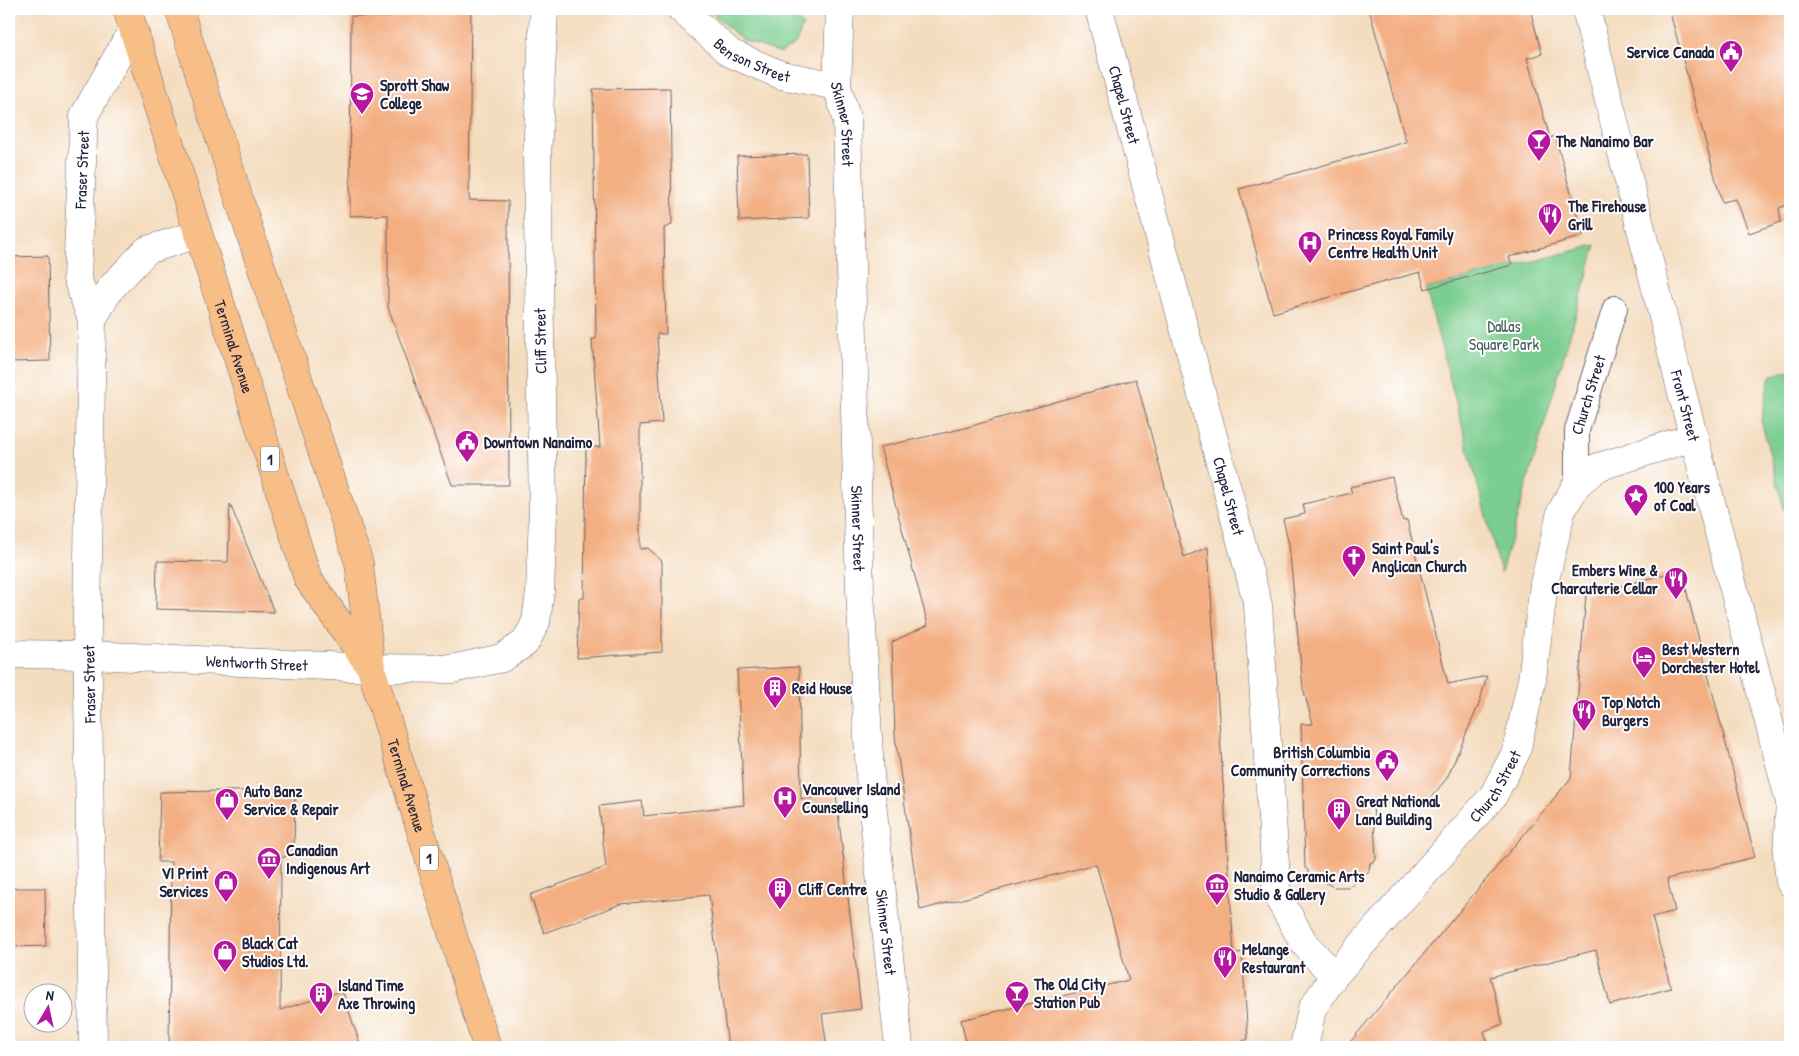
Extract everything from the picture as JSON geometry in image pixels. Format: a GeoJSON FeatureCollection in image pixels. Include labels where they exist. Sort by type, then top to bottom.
{"type":"FeatureCollection","features":[{"type":"Feature","properties":{"kind":"highway","name":"Terminal Avenue"},"geometry":{"type":"LineString","coordinates":[[179,9],[359,563],[371,668],[487,1047]]}},
{"type":"Feature","properties":{"kind":"highway","name":"Terminal Avenue"},"geometry":{"type":"LineString","coordinates":[[130,19],[308,579],[371,668]]}},
{"type":"Feature","properties":{"kind":"street","name":"Cliff Street"},"geometry":{"type":"LineString","coordinates":[[502,658],[525,643],[536,622],[540,592],[543,513],[537,157],[544,9]]}},
{"type":"Feature","properties":{"kind":"street","name":"Benson Street"},"geometry":{"type":"LineString","coordinates":[[681,9],[730,53],[781,75],[837,86]]}},
{"type":"Feature","properties":{"kind":"street","name":"Skinner Street"},"geometry":{"type":"LineString","coordinates":[[840,9],[837,86],[847,121],[860,590],[871,793],[899,1047]]}},
{"type":"Feature","properties":{"kind":"street","name":"Chapel Street"},"geometry":{"type":"LineString","coordinates":[[1099,9],[1258,605],[1277,895],[1304,943],[1334,976]]}},
{"type":"Feature","properties":{"kind":"street","name":"Front Street"},"geometry":{"type":"LineString","coordinates":[[1586,9],[1694,437],[1786,762],[1790,802],[1787,854],[1790,882]]}},
{"type":"Feature","properties":{"kind":"street","name":"Fraser Street"},"geometry":{"type":"LineString","coordinates":[[93,1047],[87,619],[92,320],[77,278],[84,116],[130,19]]}},
{"type":"Feature","properties":{"kind":"street","name":"Fraser Street"},"geometry":{"type":"LineString","coordinates":[[92,320],[110,289],[147,250],[198,234]]}},
{"type":"Feature","properties":{"kind":"street","name":"Church Street"},"geometry":{"type":"LineString","coordinates":[[1576,484],[1577,430],[1615,308]]}},
{"type":"Feature","properties":{"kind":"street","name":"Church Street"},"geometry":{"type":"LineString","coordinates":[[1304,1042],[1312,1009],[1334,976],[1493,796],[1516,752],[1532,679],[1544,584],[1561,512],[1576,484],[1598,467],[1694,437]]}},
{"type":"Feature","properties":{"kind":"street","name":"Wentworth Street"},"geometry":{"type":"LineString","coordinates":[[9,654],[89,655],[371,668],[452,669],[502,658]]}},
{"type":"Feature","properties":{"kind":"green space"},"geometry":{"type":"Polygon","coordinates":[[[707,9],[785,9],[803,25],[796,43],[780,53],[743,40],[707,9]]]}},
{"type":"Feature","properties":{"kind":"green space","name":"Dallas Square Park"},"geometry":{"type":"Polygon","coordinates":[[[1596,245],[1501,573],[1426,289],[1596,245]]]}},
{"type":"Feature","properties":{"kind":"green space"},"geometry":{"type":"Polygon","coordinates":[[[1790,370],[1790,531],[1761,420],[1770,376],[1790,370]]]}},
{"type":"Feature","properties":{"kind":"building"},"geometry":{"type":"Polygon","coordinates":[[[389,9],[471,9],[469,200],[508,201],[509,485],[452,485],[388,307],[388,215],[350,216],[351,16],[388,17],[389,9]]]}},
{"type":"Feature","properties":{"kind":"building"},"geometry":{"type":"Polygon","coordinates":[[[1369,9],[1530,9],[1542,54],[1527,58],[1550,138],[1555,136],[1583,236],[1509,257],[1512,265],[1425,289],[1420,272],[1273,313],[1239,189],[1406,142],[1369,9]]]}},
{"type":"Feature","properties":{"kind":"building"},"geometry":{"type":"Polygon","coordinates":[[[1669,9],[1790,9],[1790,204],[1779,208],[1781,222],[1749,233],[1736,199],[1722,202],[1669,9]]]}},
{"type":"Feature","properties":{"kind":"building"},"geometry":{"type":"Polygon","coordinates":[[[670,88],[672,225],[664,228],[666,334],[657,334],[662,423],[640,425],[640,549],[648,548],[662,561],[662,652],[577,658],[579,598],[584,598],[586,447],[600,447],[592,339],[596,339],[593,89],[670,88]]]}},
{"type":"Feature","properties":{"kind":"building"},"geometry":{"type":"Polygon","coordinates":[[[807,154],[809,218],[739,221],[737,156],[807,154]]]}},
{"type":"Feature","properties":{"kind":"building"},"geometry":{"type":"Polygon","coordinates":[[[48,256],[50,361],[9,362],[9,257],[48,256]]]}},
{"type":"Feature","properties":{"kind":"building"},"geometry":{"type":"Polygon","coordinates":[[[1136,379],[1184,557],[1208,547],[1234,954],[1242,952],[1248,1039],[1230,1047],[967,1047],[961,1020],[1129,980],[1096,864],[920,910],[895,736],[892,642],[928,625],[880,447],[961,429],[1136,379]]]}},
{"type":"Feature","properties":{"kind":"building"},"geometry":{"type":"Polygon","coordinates":[[[1392,477],[1403,521],[1407,520],[1448,684],[1487,676],[1479,704],[1447,778],[1429,800],[1373,802],[1376,860],[1370,863],[1369,871],[1354,884],[1348,887],[1334,887],[1308,874],[1308,870],[1305,868],[1301,724],[1313,724],[1303,688],[1289,545],[1283,519],[1305,514],[1303,504],[1352,493],[1350,487],[1392,477]]]}},
{"type":"Feature","properties":{"kind":"building"},"geometry":{"type":"Polygon","coordinates":[[[230,504],[274,612],[156,609],[157,561],[228,562],[230,504]]]}},
{"type":"Feature","properties":{"kind":"building"},"geometry":{"type":"Polygon","coordinates":[[[1681,570],[1755,857],[1667,879],[1675,911],[1652,917],[1671,988],[1610,1005],[1596,950],[1490,977],[1503,1024],[1484,1031],[1489,1047],[1346,1047],[1571,778],[1586,595],[1681,570]]]}},
{"type":"Feature","properties":{"kind":"building"},"geometry":{"type":"Polygon","coordinates":[[[799,667],[801,799],[836,795],[861,1009],[822,1014],[827,1047],[728,1047],[709,895],[621,904],[544,933],[530,895],[606,867],[599,806],[642,801],[644,816],[744,805],[737,670],[799,667]]]}},
{"type":"Feature","properties":{"kind":"building"},"geometry":{"type":"Polygon","coordinates":[[[295,790],[294,853],[281,858],[280,1010],[342,991],[361,1047],[169,1047],[171,862],[158,862],[160,792],[295,790]]]}},
{"type":"Feature","properties":{"kind":"building"},"geometry":{"type":"Polygon","coordinates":[[[9,888],[45,888],[46,946],[9,947],[9,888]]]}},
{"type":"Feature","properties":{"kind":"place","name":"Service Canada"},"geometry":{"type":"Point","coordinates":[1731,73]}},
{"type":"Feature","properties":{"kind":"place","name":"Sprott Shaw College"},"geometry":{"type":"Point","coordinates":[362,115]}},
{"type":"Feature","properties":{"kind":"place","name":"The Nanaimo Bar"},"geometry":{"type":"Point","coordinates":[1539,162]}},
{"type":"Feature","properties":{"kind":"place","name":"The Firehouse Grill"},"geometry":{"type":"Point","coordinates":[1550,236]}},
{"type":"Feature","properties":{"kind":"place","name":"Princess Royal Family Centre Health Unit"},"geometry":{"type":"Point","coordinates":[1310,264]}},
{"type":"Feature","properties":{"kind":"place","name":"Downtown Nanaimo"},"geometry":{"type":"Point","coordinates":[467,463]}},
{"type":"Feature","properties":{"kind":"place","name":"100 Years of Coal"},"geometry":{"type":"Point","coordinates":[1636,517]}},
{"type":"Feature","properties":{"kind":"place","name":"Saint Paul's Anglican Church"},"geometry":{"type":"Point","coordinates":[1354,578]}},
{"type":"Feature","properties":{"kind":"place","name":"Embers Wine & Charcuterie Cellar"},"geometry":{"type":"Point","coordinates":[1676,600]}},
{"type":"Feature","properties":{"kind":"place","name":"Best Western Dorchester Hotel"},"geometry":{"type":"Point","coordinates":[1644,679]}},
{"type":"Feature","properties":{"kind":"place","name":"Reid House"},"geometry":{"type":"Point","coordinates":[775,709]}},
{"type":"Feature","properties":{"kind":"place","name":"Top Notch Burgers"},"geometry":{"type":"Point","coordinates":[1584,732]}},
{"type":"Feature","properties":{"kind":"place","name":"British Columbia Community Corrections"},"geometry":{"type":"Point","coordinates":[1387,782]}},
{"type":"Feature","properties":{"kind":"place","name":"Vancouver Island Counselling"},"geometry":{"type":"Point","coordinates":[785,819]}},
{"type":"Feature","properties":{"kind":"place","name":"Auto Banz Service & Repair"},"geometry":{"type":"Point","coordinates":[227,821]}},
{"type":"Feature","properties":{"kind":"place","name":"Great National Land Building"},"geometry":{"type":"Point","coordinates":[1339,831]}},
{"type":"Feature","properties":{"kind":"place","name":"Canadian Indigenous Art"},"geometry":{"type":"Point","coordinates":[269,880]}},
{"type":"Feature","properties":{"kind":"place","name":"VI Print Services"},"geometry":{"type":"Point","coordinates":[226,903]}},
{"type":"Feature","properties":{"kind":"place","name":"Nanaimo Ceramic Arts Studio & Gallery"},"geometry":{"type":"Point","coordinates":[1217,906]}},
{"type":"Feature","properties":{"kind":"place","name":"Cliff Centre"},"geometry":{"type":"Point","coordinates":[780,910]}},
{"type":"Feature","properties":{"kind":"place","name":"Black Cat Studios Ltd."},"geometry":{"type":"Point","coordinates":[225,973]}},
{"type":"Feature","properties":{"kind":"place","name":"Melange Restaurant"},"geometry":{"type":"Point","coordinates":[1225,979]}},
{"type":"Feature","properties":{"kind":"place","name":"The Old City Station Pub"},"geometry":{"type":"Point","coordinates":[1017,1014]}},
{"type":"Feature","properties":{"kind":"place","name":"Island Time Axe Throwing"},"geometry":{"type":"Point","coordinates":[321,1015]}}]}
